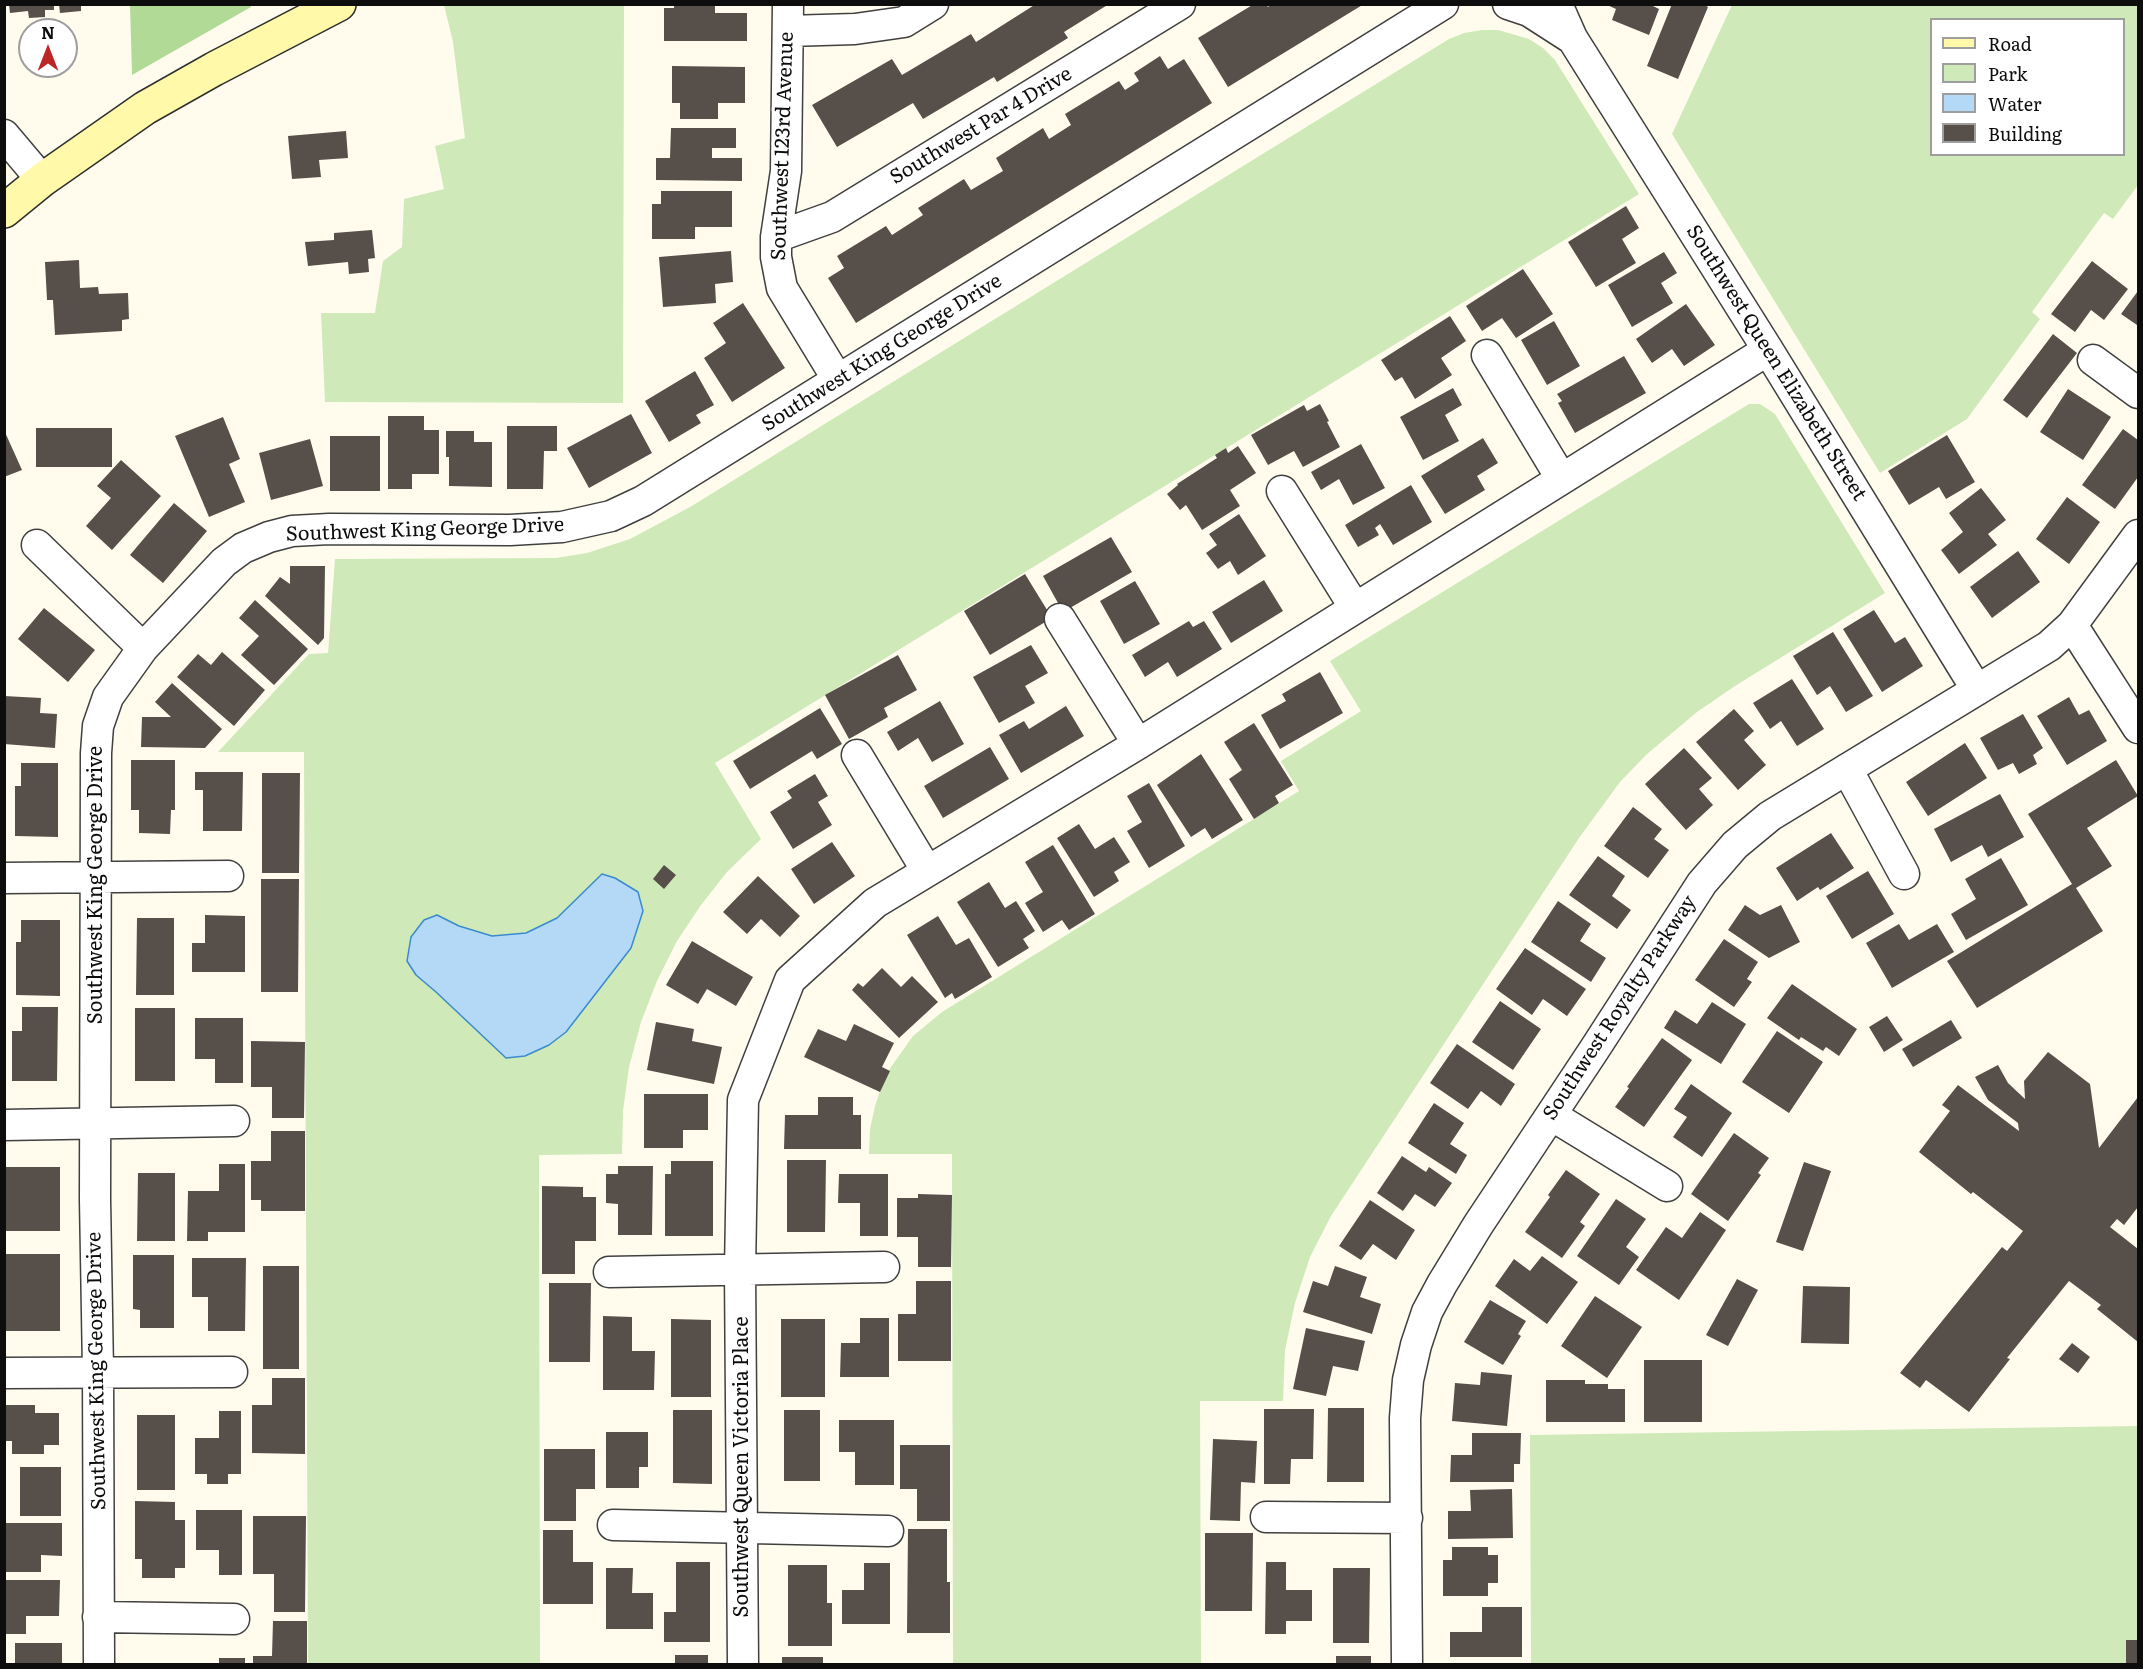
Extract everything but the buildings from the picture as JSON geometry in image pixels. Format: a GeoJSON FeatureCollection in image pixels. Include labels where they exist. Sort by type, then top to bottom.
{"type":"FeatureCollection","features":[{"type":"Feature","properties":{"kind":"main road"},"geometry":{"type":"LineString","coordinates":[[4,211],[42,180],[145,108],[339,4]]}},
{"type":"Feature","properties":{"kind":"street"},"geometry":{"type":"LineString","coordinates":[[788,18],[855,29],[904,22],[933,4]]}},
{"type":"Feature","properties":{"kind":"street","name":"Southwest Par 4 Drive"},"geometry":{"type":"LineString","coordinates":[[776,237],[832,217],[1180,4]]}},
{"type":"Feature","properties":{"kind":"street","name":"Southwest King George Drive"},"geometry":{"type":"LineString","coordinates":[[99,1665],[95,1124],[98,726],[108,697],[143,648],[224,562],[243,548],[269,537],[292,531],[329,529],[539,529],[611,516],[643,501],[1443,4]]}},
{"type":"Feature","properties":{"kind":"street","name":"Southwest Queen Elizabeth Street"},"geometry":{"type":"LineString","coordinates":[[1508,4],[1529,11],[1572,38]]}},
{"type":"Feature","properties":{"kind":"street","name":"Southwest Queen Elizabeth Street"},"geometry":{"type":"LineString","coordinates":[[1557,4],[1572,38],[1768,350],[1977,690]]}},
{"type":"Feature","properties":{"kind":"street","name":"Southwest 123rd Avenue"},"geometry":{"type":"LineString","coordinates":[[788,18],[786,171],[776,237],[776,257],[782,288],[838,380]]}},
{"type":"Feature","properties":{"kind":"street"},"geometry":{"type":"LineString","coordinates":[[4,135],[42,180]]}},
{"type":"Feature","properties":{"kind":"street","name":"Southwest Queen Victoria Place"},"geometry":{"type":"LineString","coordinates":[[743,1665],[740,1270],[743,1100],[790,980],[875,903],[1138,744],[1768,350]]}},
{"type":"Feature","properties":{"kind":"street"},"geometry":{"type":"LineString","coordinates":[[1487,355],[1561,478]]}},
{"type":"Feature","properties":{"kind":"street"},"geometry":{"type":"LineString","coordinates":[[2093,360],[2139,393]]}},
{"type":"Feature","properties":{"kind":"street"},"geometry":{"type":"LineString","coordinates":[[1282,491],[1354,608]]}},
{"type":"Feature","properties":{"kind":"street","name":"Southwest Royalty Parkway"},"geometry":{"type":"LineString","coordinates":[[1407,1665],[1406,1418],[1408,1380],[1427,1312],[1472,1234],[1702,884],[1735,845],[1770,816],[2049,646],[2072,625],[2139,535]]}},
{"type":"Feature","properties":{"kind":"street"},"geometry":{"type":"LineString","coordinates":[[37,545],[143,648]]}},
{"type":"Feature","properties":{"kind":"street"},"geometry":{"type":"LineString","coordinates":[[1060,619],[1138,744]]}},
{"type":"Feature","properties":{"kind":"street"},"geometry":{"type":"LineString","coordinates":[[2072,625],[2139,728]]}},
{"type":"Feature","properties":{"kind":"street"},"geometry":{"type":"LineString","coordinates":[[857,755],[927,872]]}},
{"type":"Feature","properties":{"kind":"street"},"geometry":{"type":"LineString","coordinates":[[1847,769],[1904,874]]}},
{"type":"Feature","properties":{"kind":"street"},"geometry":{"type":"LineString","coordinates":[[4,878],[228,876]]}},
{"type":"Feature","properties":{"kind":"street"},"geometry":{"type":"LineString","coordinates":[[1551,1114],[1667,1186]]}},
{"type":"Feature","properties":{"kind":"street"},"geometry":{"type":"LineString","coordinates":[[4,1125],[234,1121]]}},
{"type":"Feature","properties":{"kind":"street"},"geometry":{"type":"LineString","coordinates":[[609,1272],[884,1267]]}},
{"type":"Feature","properties":{"kind":"street"},"geometry":{"type":"LineString","coordinates":[[4,1373],[232,1372]]}},
{"type":"Feature","properties":{"kind":"street"},"geometry":{"type":"LineString","coordinates":[[1266,1517],[1407,1518]]}},
{"type":"Feature","properties":{"kind":"street"},"geometry":{"type":"LineString","coordinates":[[613,1526],[888,1531]]}},
{"type":"Feature","properties":{"kind":"street"},"geometry":{"type":"LineString","coordinates":[[98,1617],[234,1619]]}},
{"type":"Feature","properties":{"kind":"green space"},"geometry":{"type":"Polygon","coordinates":[[[130,5],[250,5],[251,7],[132,75],[130,5]]]}},
{"type":"Feature","properties":{"kind":"green space"},"geometry":{"type":"Polygon","coordinates":[[[444,5],[624,5],[623,403],[325,402],[321,313],[375,313],[383,261],[402,247],[404,199],[444,189],[435,146],[465,138],[453,42],[444,5]]]}},
{"type":"Feature","properties":{"kind":"green space"},"geometry":{"type":"Polygon","coordinates":[[[1732,5],[2138,5],[2138,185],[2113,219],[2104,213],[2032,312],[2040,319],[1967,419],[1880,473],[1672,134],[1732,5]]]}},
{"type":"Feature","properties":{"kind":"green space"},"geometry":{"type":"Polygon","coordinates":[[[1498,30],[1529,39],[1555,60],[1639,194],[715,763],[761,839],[727,872],[701,905],[677,941],[657,981],[641,1022],[629,1067],[623,1111],[622,1154],[539,1155],[540,1664],[308,1664],[304,752],[218,752],[309,654],[328,653],[335,559],[556,558],[587,553],[630,539],[690,507],[1449,39],[1464,33],[1498,30]]]}},
{"type":"Feature","properties":{"kind":"green space"},"geometry":{"type":"Polygon","coordinates":[[[1749,404],[1760,404],[1775,414],[1885,593],[1697,712],[1646,755],[1620,782],[1579,838],[1331,1216],[1310,1257],[1295,1303],[1285,1350],[1283,1401],[1200,1401],[1201,1664],[953,1664],[952,1154],[869,1154],[870,1129],[875,1106],[891,1067],[913,1036],[942,1012],[1299,791],[1281,761],[1361,711],[1330,661],[1749,404]]]}},
{"type":"Feature","properties":{"kind":"green space"},"geometry":{"type":"Polygon","coordinates":[[[2138,1426],[2138,1664],[1531,1664],[1530,1435],[2138,1426]]]}},
{"type":"Feature","properties":{"kind":"water"},"geometry":{"type":"Polygon","coordinates":[[[602,874],[615,878],[638,892],[643,911],[631,948],[566,1032],[549,1045],[525,1056],[506,1058],[416,975],[407,961],[411,937],[424,920],[437,915],[459,926],[492,936],[526,933],[557,918],[602,874]]]}}]}
